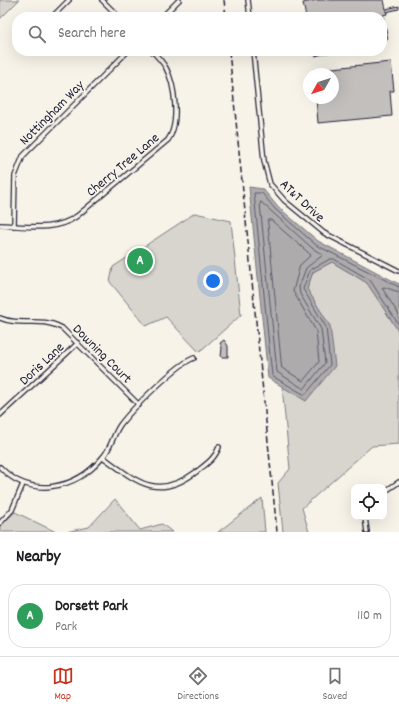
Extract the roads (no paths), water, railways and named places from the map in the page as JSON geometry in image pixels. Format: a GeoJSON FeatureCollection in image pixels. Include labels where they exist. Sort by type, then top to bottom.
{"type":"FeatureCollection","features":[{"type":"Feature","properties":{"kind":"street"},"geometry":{"type":"LineString","coordinates":[[57,12],[69,0]]}},
{"type":"Feature","properties":{"kind":"street"},"geometry":{"type":"LineString","coordinates":[[102,0],[114,12]]}},
{"type":"Feature","properties":{"kind":"street"},"geometry":{"type":"LineString","coordinates":[[167,12],[179,0]]}},
{"type":"Feature","properties":{"kind":"street"},"geometry":{"type":"LineString","coordinates":[[248,0],[249,12]]}},
{"type":"Feature","properties":{"kind":"street","name":"Nottingham Way"},"geometry":{"type":"LineString","coordinates":[[14,226],[15,176],[22,156],[123,56]]}},
{"type":"Feature","properties":{"kind":"street","name":"Cherry Tree Lane"},"geometry":{"type":"LineString","coordinates":[[0,226],[49,227],[60,225],[72,219],[168,140],[175,124],[172,89],[166,68],[156,56]]}},
{"type":"Feature","properties":{"kind":"street","name":"AT&T Drive"},"geometry":{"type":"LineString","coordinates":[[253,56],[264,162],[270,184],[285,201],[324,233],[399,271]]}},
{"type":"Feature","properties":{"kind":"street","name":"Downing Court"},"geometry":{"type":"LineString","coordinates":[[0,318],[17,322],[39,321],[51,323],[66,330],[139,405]]}},
{"type":"Feature","properties":{"kind":"street","name":"Doris Lane"},"geometry":{"type":"LineString","coordinates":[[0,415],[78,343]]}},
{"type":"Feature","properties":{"kind":"street"},"geometry":{"type":"LineString","coordinates":[[0,467],[9,476],[24,484],[46,487],[65,484],[79,477],[103,457],[119,426],[139,405],[180,366],[194,358]]}},
{"type":"Feature","properties":{"kind":"street"},"geometry":{"type":"LineString","coordinates":[[103,457],[138,482],[150,487],[163,487],[175,485],[189,477],[212,459],[219,447]]}},
{"type":"Feature","properties":{"kind":"street"},"geometry":{"type":"LineString","coordinates":[[387,490],[399,482]]}},
{"type":"Feature","properties":{"kind":"street"},"geometry":{"type":"LineString","coordinates":[[0,523],[12,510],[24,484]]}},
{"type":"Feature","properties":{"kind":"street"},"geometry":{"type":"LineString","coordinates":[[366,520],[367,532]]}},
{"type":"Feature","properties":{"kind":"water"},"geometry":{"type":"Polygon","coordinates":[[[249,187],[263,189],[277,206],[318,241],[399,284],[399,332],[367,283],[332,262],[313,272],[307,289],[330,326],[335,366],[306,401],[268,378],[249,187]]]}},
{"type":"Feature","properties":{"kind":"railway"},"geometry":{"type":"LineString","coordinates":[[224,0],[225,12]]}},
{"type":"Feature","properties":{"kind":"railway"},"geometry":{"type":"LineString","coordinates":[[229,56],[277,532]]}},
{"type":"Feature","properties":{"kind":"place","name":"Dorsett Park"},"geometry":{"type":"Point","coordinates":[140,261]}}]}
